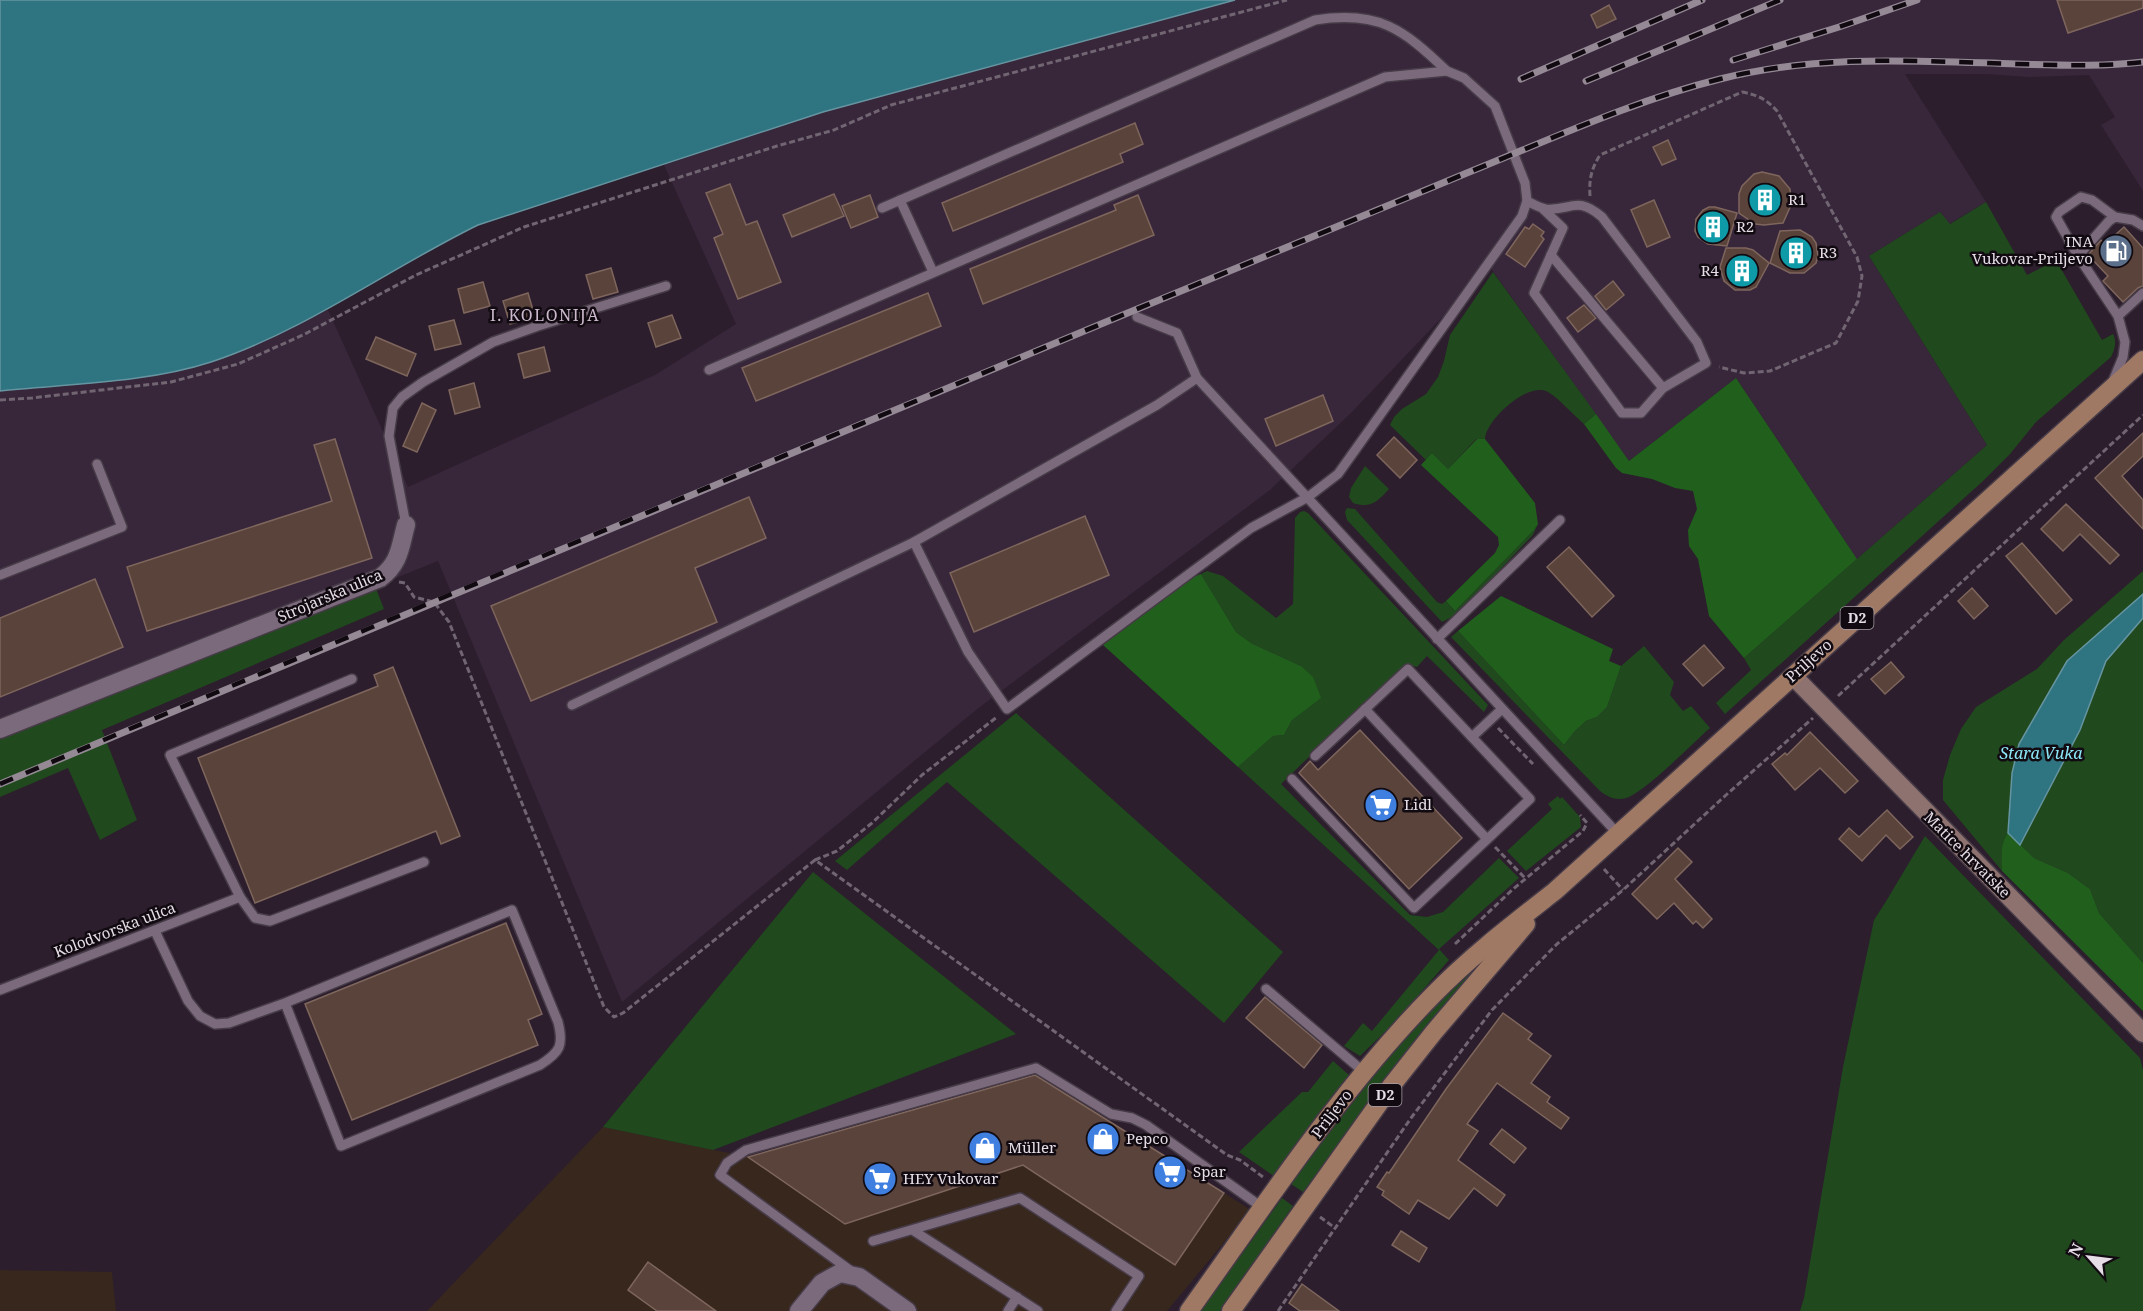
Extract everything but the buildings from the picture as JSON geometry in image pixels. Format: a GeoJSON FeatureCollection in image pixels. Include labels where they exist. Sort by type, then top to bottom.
{"type":"FeatureCollection","features":[{"type":"Feature","properties":{"kind":"main road","name":"Priljevo"},"geometry":{"type":"LineString","coordinates":[[1189,1311],[1364,1072],[1400,1030],[1460,969],[1555,891],[2143,360]]}},
{"type":"Feature","properties":{"kind":"main road","name":"Matice hrvatske"},"geometry":{"type":"LineString","coordinates":[[1792,676],[2143,1033]]}},
{"type":"Feature","properties":{"kind":"main road","name":"Priljevo"},"geometry":{"type":"LineString","coordinates":[[1231,1311],[1392,1085],[1434,1032],[1555,891]]}},
{"type":"Feature","properties":{"kind":"street","name":"Strojarska ulica"},"geometry":{"type":"LineString","coordinates":[[0,729],[380,578],[392,569],[397,559],[406,525]]}},
{"type":"Feature","properties":{"kind":"street"},"geometry":{"type":"LineString","coordinates":[[799,1311],[822,1283],[840,1273],[859,1277],[907,1311]]}},
{"type":"Feature","properties":{"kind":"lane"},"geometry":{"type":"LineString","coordinates":[[882,208],[1315,20],[1336,17],[1366,19],[1390,26],[1415,41],[1447,71],[1464,78],[1495,106],[1525,183],[1527,201],[1522,216],[1338,474],[1308,497],[1251,528],[1007,709],[968,652],[914,542]]}},
{"type":"Feature","properties":{"kind":"lane"},"geometry":{"type":"LineString","coordinates":[[709,370],[1386,77],[1447,71]]}},
{"type":"Feature","properties":{"kind":"lane"},"geometry":{"type":"LineString","coordinates":[[2109,391],[2123,357],[2125,342],[2118,316],[2056,221],[2056,217],[2059,212],[2081,197],[2092,200],[2115,217],[2133,219],[2143,226]]}},
{"type":"Feature","properties":{"kind":"lane"},"geometry":{"type":"LineString","coordinates":[[900,200],[933,272]]}},
{"type":"Feature","properties":{"kind":"lane"},"geometry":{"type":"LineString","coordinates":[[1527,201],[1543,209],[1563,228],[1534,293],[1623,413],[1641,413],[1664,388],[1706,363],[1697,342],[1602,217],[1591,208],[1578,204],[1543,209]]}},
{"type":"Feature","properties":{"kind":"lane"},"geometry":{"type":"LineString","coordinates":[[2078,256],[2115,217]]}},
{"type":"Feature","properties":{"kind":"lane"},"geometry":{"type":"LineString","coordinates":[[1551,255],[1664,388]]}},
{"type":"Feature","properties":{"kind":"lane","name":"Strojarska ulica"},"geometry":{"type":"LineString","coordinates":[[406,525],[389,436],[393,408],[402,397],[423,382],[493,342],[666,286]]}},
{"type":"Feature","properties":{"kind":"lane"},"geometry":{"type":"LineString","coordinates":[[2118,316],[2143,293]]}},
{"type":"Feature","properties":{"kind":"lane"},"geometry":{"type":"LineString","coordinates":[[1137,317],[1177,333],[1197,378],[1618,834]]}},
{"type":"Feature","properties":{"kind":"lane"},"geometry":{"type":"LineString","coordinates":[[572,705],[914,542],[1157,405],[1197,378]]}},
{"type":"Feature","properties":{"kind":"lane"},"geometry":{"type":"LineString","coordinates":[[0,575],[122,527],[97,464]]}},
{"type":"Feature","properties":{"kind":"lane"},"geometry":{"type":"LineString","coordinates":[[1437,639],[1560,520]]}},
{"type":"Feature","properties":{"kind":"lane"},"geometry":{"type":"LineString","coordinates":[[1292,779],[1414,908],[1530,799],[1408,669],[1315,756]]}},
{"type":"Feature","properties":{"kind":"lane"},"geometry":{"type":"LineString","coordinates":[[352,679],[170,755],[240,897],[255,918],[270,921],[424,862]]}},
{"type":"Feature","properties":{"kind":"lane"},"geometry":{"type":"LineString","coordinates":[[1365,709],[1487,839]]}},
{"type":"Feature","properties":{"kind":"lane"},"geometry":{"type":"LineString","coordinates":[[1472,737],[1502,710]]}},
{"type":"Feature","properties":{"kind":"lane","name":"Kolodvorska ulica"},"geometry":{"type":"LineString","coordinates":[[0,990],[155,932],[240,897]]}},
{"type":"Feature","properties":{"kind":"lane"},"geometry":{"type":"LineString","coordinates":[[155,932],[188,1001],[200,1016],[215,1024],[229,1023],[285,1004],[512,910],[558,1022],[561,1035],[560,1048],[540,1065],[341,1146],[285,1004]]}},
{"type":"Feature","properties":{"kind":"lane"},"geometry":{"type":"LineString","coordinates":[[1266,988],[1364,1072]]}},
{"type":"Feature","properties":{"kind":"lane"},"geometry":{"type":"LineString","coordinates":[[859,1277],[720,1175],[727,1163],[746,1150],[1036,1068],[1111,1114],[1146,1125],[1263,1208]]}},
{"type":"Feature","properties":{"kind":"lane"},"geometry":{"type":"LineString","coordinates":[[873,1241],[914,1231],[965,1213],[1020,1198],[1139,1276],[1116,1311]]}},
{"type":"Feature","properties":{"kind":"lane"},"geometry":{"type":"LineString","coordinates":[[914,1231],[1038,1311]]}},
{"type":"Feature","properties":{"kind":"lane"},"geometry":{"type":"LineString","coordinates":[[1008,1311],[1017,1297]]}},
{"type":"Feature","properties":{"kind":"path"},"geometry":{"type":"LineString","coordinates":[[0,400],[171,382],[238,364],[303,335],[416,275],[524,227],[834,130],[891,105],[1287,0]]}},
{"type":"Feature","properties":{"kind":"path"},"geometry":{"type":"LineString","coordinates":[[1591,208],[1589,181],[1593,166],[1600,155],[1742,92],[1757,94],[1777,111],[1857,257],[1862,276],[1858,301],[1836,343],[1770,370],[1744,373],[1706,363]]}},
{"type":"Feature","properties":{"kind":"path"},"geometry":{"type":"LineString","coordinates":[[1278,1311],[1411,1118],[1492,1010],[1557,944],[1623,890],[1824,709],[2143,415]]}},
{"type":"Feature","properties":{"kind":"path"},"geometry":{"type":"LineString","coordinates":[[380,578],[405,583],[414,597],[434,602],[449,622],[604,1007],[614,1017],[623,1013],[815,860],[837,851],[872,823],[922,775],[1007,709]]}},
{"type":"Feature","properties":{"kind":"path"},"geometry":{"type":"LineString","coordinates":[[1490,720],[1539,769]]}},
{"type":"Feature","properties":{"kind":"path"},"geometry":{"type":"LineString","coordinates":[[1455,944],[1526,878],[1583,831],[1587,824],[1576,809]]}},
{"type":"Feature","properties":{"kind":"path"},"geometry":{"type":"LineString","coordinates":[[1487,839],[1526,878]]}},
{"type":"Feature","properties":{"kind":"path"},"geometry":{"type":"LineString","coordinates":[[815,860],[1227,1155],[1240,1160],[1278,1187]]}},
{"type":"Feature","properties":{"kind":"path"},"geometry":{"type":"LineString","coordinates":[[1305,1206],[1335,1228]]}},
{"type":"Feature","properties":{"kind":"shaded area"},"geometry":{"type":"Polygon","coordinates":[[[1235,0],[2143,0],[2143,191],[2101,125],[2115,117],[2089,75],[2029,77],[1987,74],[1905,74],[1986,202],[1949,224],[1940,212],[1869,256],[1987,445],[1857,559],[1736,378],[1629,461],[1490,267],[1352,412],[1270,490],[976,710],[622,1002],[438,561],[0,737],[0,391],[134,378],[211,362],[328,310],[408,487],[655,375],[736,324],[664,165],[823,112],[1235,0]]]}},
{"type":"Feature","properties":{"kind":"shaded area"},"geometry":{"type":"Polygon","coordinates":[[[1037,1075],[1251,1210],[1167,1311],[427,1311],[603,1127],[748,1157],[1037,1075]]]}},
{"type":"Feature","properties":{"kind":"shaded area"},"geometry":{"type":"Polygon","coordinates":[[[0,1270],[112,1272],[116,1311],[0,1311],[0,1270]]]}},
{"type":"Feature","properties":{"kind":"green space"},"geometry":{"type":"Polygon","coordinates":[[[1986,202],[2027,275],[2056,260],[2102,340],[2113,334],[2115,346],[2111,357],[2036,422],[2010,454],[1983,481],[1725,714],[1716,703],[1751,670],[1744,658],[1987,445],[1869,256],[1940,212],[1950,224],[1986,202]]]}},
{"type":"Feature","properties":{"kind":"green space"},"geometry":{"type":"Polygon","coordinates":[[[1493,272],[1596,414],[1584,424],[1548,392],[1540,390],[1530,392],[1509,404],[1492,422],[1485,439],[1476,439],[1448,469],[1432,453],[1426,460],[1390,425],[1402,409],[1426,394],[1438,377],[1450,335],[1493,272]]]}},
{"type":"Feature","properties":{"kind":"green space"},"geometry":{"type":"Polygon","coordinates":[[[1736,378],[1857,559],[1744,658],[1709,616],[1698,559],[1689,546],[1688,530],[1697,509],[1693,491],[1622,473],[1584,424],[1596,414],[1629,461],[1736,378]]]}},
{"type":"Feature","properties":{"kind":"green space"},"geometry":{"type":"Polygon","coordinates":[[[1477,439],[1485,439],[1535,503],[1538,524],[1455,611],[1446,601],[1495,553],[1499,545],[1498,537],[1421,465],[1432,453],[1448,469],[1477,439]]]}},
{"type":"Feature","properties":{"kind":"green space"},"geometry":{"type":"Polygon","coordinates":[[[1365,466],[1389,489],[1374,503],[1359,505],[1353,503],[1349,497],[1351,488],[1365,466]]]}},
{"type":"Feature","properties":{"kind":"green space"},"geometry":{"type":"Polygon","coordinates":[[[1347,508],[1355,509],[1437,602],[1442,604],[1446,601],[1455,611],[1538,524],[1533,535],[1458,614],[1442,622],[1347,520],[1345,512],[1347,508]]]}},
{"type":"Feature","properties":{"kind":"green space"},"geometry":{"type":"Polygon","coordinates":[[[1304,511],[1488,705],[1484,712],[1427,656],[1417,667],[1409,665],[1402,667],[1281,784],[1410,915],[1427,917],[1443,912],[1499,858],[1519,878],[1439,949],[1449,960],[1395,1022],[1360,1056],[1344,1046],[1363,1023],[1372,1031],[1439,950],[1238,767],[1273,736],[1284,735],[1292,720],[1301,666],[1251,643],[1236,632],[1201,574],[1207,571],[1223,576],[1276,618],[1293,604],[1295,518],[1304,511]]]}},
{"type":"Feature","properties":{"kind":"green space"},"geometry":{"type":"Polygon","coordinates":[[[2143,571],[2143,963],[2099,913],[2090,889],[2068,873],[2034,858],[2008,834],[2001,854],[2002,871],[1943,800],[1943,780],[1961,729],[1976,707],[2037,669],[2064,640],[2143,571]]]}},
{"type":"Feature","properties":{"kind":"green space"},"geometry":{"type":"Polygon","coordinates":[[[1201,574],[1236,632],[1251,643],[1301,666],[1313,677],[1321,698],[1292,720],[1284,735],[1273,736],[1238,767],[1103,645],[1191,578],[1201,574]]]}},
{"type":"Feature","properties":{"kind":"green space"},"geometry":{"type":"Polygon","coordinates":[[[375,586],[384,609],[102,730],[137,820],[100,840],[68,768],[0,797],[0,737],[375,586]]]}},
{"type":"Feature","properties":{"kind":"green space"},"geometry":{"type":"Polygon","coordinates":[[[1501,596],[1613,649],[1609,661],[1621,666],[1607,707],[1597,717],[1586,721],[1564,745],[1458,631],[1501,596]]]}},
{"type":"Feature","properties":{"kind":"green space"},"geometry":{"type":"Polygon","coordinates":[[[1458,631],[1564,745],[1586,721],[1597,717],[1607,707],[1621,666],[1644,646],[1674,682],[1670,695],[1683,711],[1691,706],[1710,728],[1644,787],[1626,798],[1612,798],[1600,791],[1451,637],[1458,631]]]}},
{"type":"Feature","properties":{"kind":"green space"},"geometry":{"type":"Polygon","coordinates":[[[1016,713],[1283,952],[1224,1023],[947,782],[847,870],[835,861],[1016,713]]]}},
{"type":"Feature","properties":{"kind":"green space"},"geometry":{"type":"Polygon","coordinates":[[[1558,796],[1560,799],[1562,797],[1580,817],[1581,827],[1526,871],[1507,851],[1552,809],[1548,804],[1558,796]]]}},
{"type":"Feature","properties":{"kind":"green space"},"geometry":{"type":"Polygon","coordinates":[[[2008,833],[2034,858],[2068,873],[2090,889],[2099,913],[2143,963],[2143,1011],[2002,871],[2002,847],[2008,833]]]}},
{"type":"Feature","properties":{"kind":"green space"},"geometry":{"type":"Polygon","coordinates":[[[1925,836],[2140,1058],[2143,1070],[2143,1311],[1800,1311],[1843,1067],[1874,920],[1925,836]]]}},
{"type":"Feature","properties":{"kind":"green space"},"geometry":{"type":"Polygon","coordinates":[[[813,872],[1016,1034],[713,1150],[603,1127],[813,872]]]}},
{"type":"Feature","properties":{"kind":"green space"},"geometry":{"type":"Polygon","coordinates":[[[1470,971],[1471,976],[1409,1048],[1303,1192],[1291,1184],[1398,1047],[1421,1020],[1470,971]]]}},
{"type":"Feature","properties":{"kind":"green space"},"geometry":{"type":"Polygon","coordinates":[[[1333,1061],[1349,1075],[1274,1176],[1239,1152],[1302,1092],[1308,1092],[1333,1061]]]}},
{"type":"Feature","properties":{"kind":"green space"},"geometry":{"type":"Polygon","coordinates":[[[1282,1198],[1293,1206],[1220,1311],[1201,1311],[1282,1198]]]}},
{"type":"Feature","properties":{"kind":"water"},"geometry":{"type":"Polygon","coordinates":[[[0,0],[1235,0],[823,112],[478,225],[281,333],[211,362],[134,379],[0,391],[0,0]]]}},
{"type":"Feature","properties":{"kind":"water","name":"Stara Vuka"},"geometry":{"type":"Polygon","coordinates":[[[2143,594],[2143,618],[2106,661],[2080,730],[2020,845],[2008,833],[2012,773],[2019,744],[2067,661],[2143,594]]]}},
{"type":"Feature","properties":{"kind":"railway"},"geometry":{"type":"LineString","coordinates":[[1521,79],[1702,0]]}},
{"type":"Feature","properties":{"kind":"railway"},"geometry":{"type":"LineString","coordinates":[[1586,81],[1780,0]]}},
{"type":"Feature","properties":{"kind":"railway"},"geometry":{"type":"LineString","coordinates":[[1733,60],[1917,0]]}},
{"type":"Feature","properties":{"kind":"railway"},"geometry":{"type":"LineString","coordinates":[[0,784],[1146,305],[1558,135],[1655,98],[1757,71],[1831,62],[1905,61],[2080,65],[2143,62]]}},
{"type":"Feature","properties":{"kind":"place","name":"R1"},"geometry":{"type":"Point","coordinates":[1765,200]}},
{"type":"Feature","properties":{"kind":"place","name":"R2"},"geometry":{"type":"Point","coordinates":[1713,227]}},
{"type":"Feature","properties":{"kind":"place","name":"INA Vukovar-Priljevo"},"geometry":{"type":"Point","coordinates":[2116,251]}},
{"type":"Feature","properties":{"kind":"place","name":"R3"},"geometry":{"type":"Point","coordinates":[1796,253]}},
{"type":"Feature","properties":{"kind":"place","name":"R4"},"geometry":{"type":"Point","coordinates":[1742,271]}},
{"type":"Feature","properties":{"kind":"place","name":"Lidl"},"geometry":{"type":"Point","coordinates":[1381,805]}},
{"type":"Feature","properties":{"kind":"place","name":"Pepco"},"geometry":{"type":"Point","coordinates":[1103,1139]}},
{"type":"Feature","properties":{"kind":"place","name":"Müller"},"geometry":{"type":"Point","coordinates":[985,1148]}},
{"type":"Feature","properties":{"kind":"place","name":"Spar"},"geometry":{"type":"Point","coordinates":[1170,1172]}},
{"type":"Feature","properties":{"kind":"place","name":"HEY Vukovar"},"geometry":{"type":"Point","coordinates":[880,1179]}},
{"type":"Feature","properties":{"kind":"district","name":"I. KOLONIJA"},"geometry":{"type":"Point","coordinates":[545,315]}}]}
